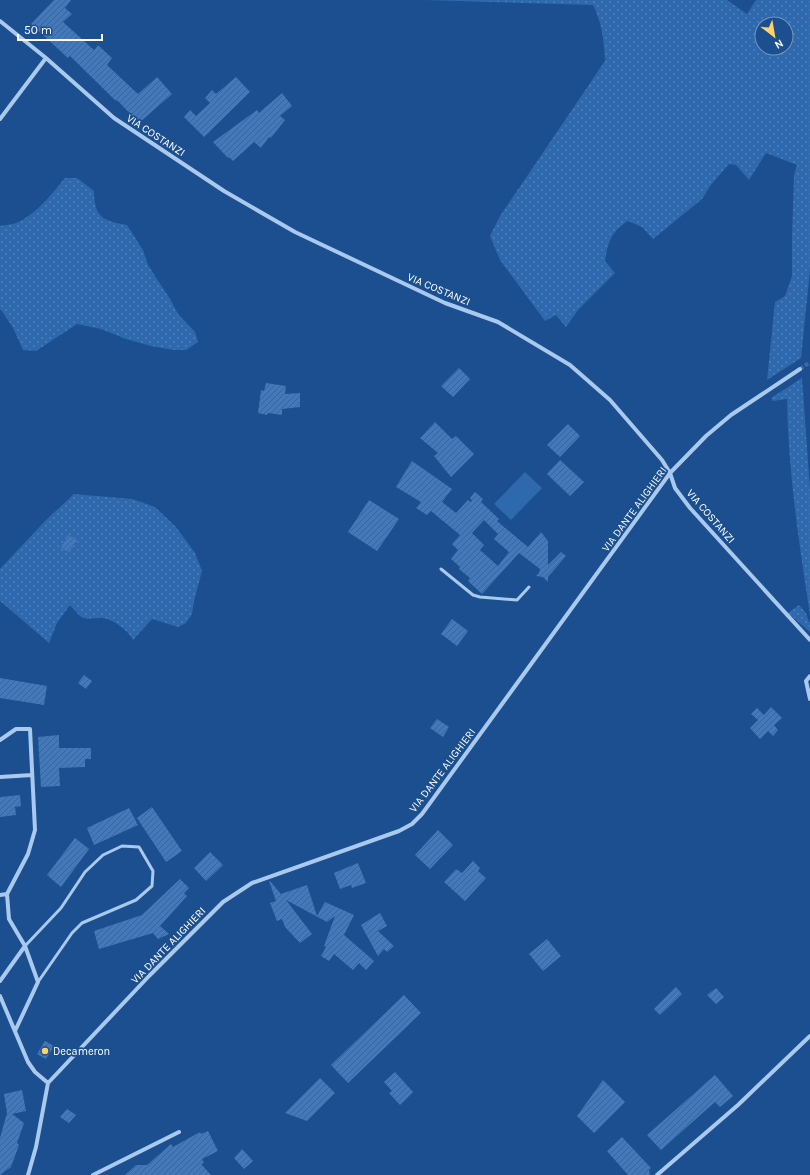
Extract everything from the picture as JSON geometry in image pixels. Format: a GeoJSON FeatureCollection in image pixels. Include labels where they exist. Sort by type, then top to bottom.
{"type":"FeatureCollection","features":[{"type":"Feature","properties":{"kind":"street","name":"VIA COSTANZI"},"geometry":{"type":"LineString","coordinates":[[0,21],[46,58],[114,118],[224,191],[295,232],[445,303],[498,322],[570,365],[610,400],[662,460],[670,473],[675,488],[690,508],[810,640]]}},
{"type":"Feature","properties":{"kind":"street"},"geometry":{"type":"LineString","coordinates":[[0,119],[46,58]]}},
{"type":"Feature","properties":{"kind":"street","name":"VIA DANTE ALIGHIERI"},"geometry":{"type":"LineString","coordinates":[[48,1083],[149,976],[223,902],[252,883],[399,831],[412,824],[422,814],[670,473],[706,436],[742,408],[800,369]]}},
{"type":"Feature","properties":{"kind":"street"},"geometry":{"type":"LineString","coordinates":[[810,676],[806,681],[810,699]]}},
{"type":"Feature","properties":{"kind":"street"},"geometry":{"type":"LineString","coordinates":[[0,740],[16,729],[30,729],[35,830],[28,854],[7,894],[9,919],[25,946],[38,982],[15,1031]]}},
{"type":"Feature","properties":{"kind":"street"},"geometry":{"type":"LineString","coordinates":[[0,777],[32,776]]}},
{"type":"Feature","properties":{"kind":"street"},"geometry":{"type":"LineString","coordinates":[[0,895],[7,894]]}},
{"type":"Feature","properties":{"kind":"street"},"geometry":{"type":"LineString","coordinates":[[0,981],[25,946]]}},
{"type":"Feature","properties":{"kind":"street"},"geometry":{"type":"LineString","coordinates":[[0,996],[28,1062],[35,1072],[48,1083],[36,1147],[28,1175]]}},
{"type":"Feature","properties":{"kind":"street"},"geometry":{"type":"LineString","coordinates":[[657,1175],[738,1105],[810,1036]]}},
{"type":"Feature","properties":{"kind":"street"},"geometry":{"type":"LineString","coordinates":[[93,1175],[179,1132]]}},
{"type":"Feature","properties":{"kind":"lane"},"geometry":{"type":"LineString","coordinates":[[441,569],[469,592],[480,597],[517,600],[528,587]]}},
{"type":"Feature","properties":{"kind":"lane"},"geometry":{"type":"LineString","coordinates":[[25,946],[61,908],[85,872],[103,855],[122,846],[139,847],[153,871],[152,886],[136,900],[82,923],[72,934],[38,982]]}},
{"type":"Feature","properties":{"kind":"shaded area"},"geometry":{"type":"Polygon","coordinates":[[[424,0],[727,0],[747,14],[756,0],[810,0],[810,270],[801,358],[767,380],[775,302],[785,296],[792,276],[794,175],[797,165],[766,153],[749,180],[736,165],[729,164],[710,186],[702,199],[653,239],[642,227],[628,221],[622,225],[611,238],[607,248],[605,261],[615,273],[578,310],[566,327],[556,315],[545,321],[500,260],[490,236],[500,216],[605,61],[599,19],[593,5],[424,0]]]}},
{"type":"Feature","properties":{"kind":"shaded area"},"geometry":{"type":"Polygon","coordinates":[[[65,178],[77,178],[94,191],[96,207],[98,213],[102,217],[112,222],[127,225],[143,250],[148,265],[178,314],[195,332],[198,342],[186,350],[174,350],[151,346],[126,339],[101,329],[77,324],[36,351],[23,350],[13,328],[0,310],[0,226],[13,224],[28,217],[42,205],[65,178]]]}},
{"type":"Feature","properties":{"kind":"shaded area"},"geometry":{"type":"Polygon","coordinates":[[[802,378],[810,489],[810,615],[798,534],[789,453],[787,399],[773,401],[771,398],[802,378]]]}},
{"type":"Feature","properties":{"kind":"shaded area"},"geometry":{"type":"Polygon","coordinates":[[[525,472],[542,488],[511,520],[494,504],[525,472]]]}},
{"type":"Feature","properties":{"kind":"shaded area"},"geometry":{"type":"Polygon","coordinates":[[[74,494],[132,499],[155,507],[176,527],[195,553],[202,571],[192,614],[186,623],[178,627],[152,619],[133,640],[128,632],[111,620],[102,618],[84,618],[70,605],[57,623],[49,643],[0,601],[0,569],[45,521],[74,494]]]}},
{"type":"Feature","properties":{"kind":"shaded area"},"geometry":{"type":"Polygon","coordinates":[[[799,605],[806,613],[810,622],[810,632],[788,613],[799,605]]]}},
{"type":"Feature","properties":{"kind":"building"},"geometry":{"type":"Polygon","coordinates":[[[54,0],[71,0],[65,8],[72,14],[63,22],[94,50],[98,45],[112,58],[107,65],[138,94],[157,77],[172,94],[139,123],[70,56],[68,58],[31,24],[54,0]]]}},
{"type":"Feature","properties":{"kind":"building"},"geometry":{"type":"Polygon","coordinates":[[[236,77],[250,92],[204,137],[184,117],[190,110],[196,116],[210,103],[205,98],[212,90],[216,94],[236,77]]]}},
{"type":"Feature","properties":{"kind":"building"},"geometry":{"type":"Polygon","coordinates":[[[282,93],[292,106],[280,116],[285,120],[261,148],[254,142],[233,161],[229,157],[228,158],[213,142],[257,110],[259,113],[282,93]]]}},
{"type":"Feature","properties":{"kind":"building"},"geometry":{"type":"Polygon","coordinates":[[[459,368],[470,379],[453,397],[441,386],[459,368]]]}},
{"type":"Feature","properties":{"kind":"building"},"geometry":{"type":"Polygon","coordinates":[[[266,383],[286,386],[285,394],[300,393],[300,407],[282,409],[282,415],[268,413],[267,415],[258,413],[261,390],[264,391],[266,383]]]}},
{"type":"Feature","properties":{"kind":"building"},"geometry":{"type":"Polygon","coordinates":[[[435,422],[452,439],[456,436],[474,454],[451,477],[434,456],[438,453],[420,438],[435,422]]]}},
{"type":"Feature","properties":{"kind":"building"},"geometry":{"type":"Polygon","coordinates":[[[568,424],[580,436],[560,457],[547,445],[568,424]]]}},
{"type":"Feature","properties":{"kind":"building"},"geometry":{"type":"Polygon","coordinates":[[[560,460],[584,482],[570,496],[547,474],[560,460]]]}},
{"type":"Feature","properties":{"kind":"building"},"geometry":{"type":"Polygon","coordinates":[[[412,461],[452,489],[442,502],[456,513],[468,500],[471,502],[472,501],[470,498],[475,492],[483,499],[481,502],[499,519],[497,521],[528,547],[541,532],[548,541],[548,565],[561,552],[566,556],[548,577],[548,582],[543,577],[536,576],[540,569],[519,553],[482,594],[468,581],[470,578],[459,569],[460,567],[451,559],[458,550],[452,544],[460,535],[431,511],[427,515],[416,508],[421,502],[396,487],[412,461]],[[484,520],[472,533],[484,545],[480,550],[498,566],[509,552],[494,539],[498,534],[484,520]]]}},
{"type":"Feature","properties":{"kind":"building"},"geometry":{"type":"Polygon","coordinates":[[[369,500],[399,519],[377,551],[348,532],[369,500]]]}},
{"type":"Feature","properties":{"kind":"building"},"geometry":{"type":"Polygon","coordinates":[[[68,535],[77,540],[69,552],[61,548],[68,535]]]}},
{"type":"Feature","properties":{"kind":"building"},"geometry":{"type":"Polygon","coordinates":[[[452,619],[468,631],[457,646],[441,634],[452,619]]]}},
{"type":"Feature","properties":{"kind":"building"},"geometry":{"type":"Polygon","coordinates":[[[84,675],[92,681],[86,689],[78,683],[84,675]]]}},
{"type":"Feature","properties":{"kind":"building"},"geometry":{"type":"Polygon","coordinates":[[[0,678],[47,686],[44,705],[0,698],[0,678]]]}},
{"type":"Feature","properties":{"kind":"building"},"geometry":{"type":"Polygon","coordinates":[[[771,707],[782,718],[774,725],[778,730],[773,736],[768,731],[760,739],[750,728],[758,720],[751,714],[757,708],[764,715],[771,707]]]}},
{"type":"Feature","properties":{"kind":"building"},"geometry":{"type":"Polygon","coordinates":[[[437,719],[449,727],[443,737],[430,728],[437,719]]]}},
{"type":"Feature","properties":{"kind":"building"},"geometry":{"type":"Polygon","coordinates":[[[59,735],[59,748],[91,748],[91,759],[85,759],[85,767],[59,768],[60,786],[41,787],[38,737],[59,735]]]}},
{"type":"Feature","properties":{"kind":"building"},"geometry":{"type":"Polygon","coordinates":[[[20,795],[21,806],[15,807],[16,815],[0,817],[0,797],[20,795]]]}},
{"type":"Feature","properties":{"kind":"building"},"geometry":{"type":"Polygon","coordinates":[[[152,807],[182,851],[166,862],[137,818],[152,807]]]}},
{"type":"Feature","properties":{"kind":"building"},"geometry":{"type":"Polygon","coordinates":[[[129,808],[138,825],[94,845],[87,828],[129,808]]]}},
{"type":"Feature","properties":{"kind":"building"},"geometry":{"type":"Polygon","coordinates":[[[438,830],[453,845],[430,869],[415,855],[438,830]]]}},
{"type":"Feature","properties":{"kind":"building"},"geometry":{"type":"Polygon","coordinates":[[[75,838],[89,849],[61,887],[47,875],[75,838]]]}},
{"type":"Feature","properties":{"kind":"building"},"geometry":{"type":"Polygon","coordinates":[[[210,852],[223,865],[206,881],[194,868],[210,852]]]}},
{"type":"Feature","properties":{"kind":"building"},"geometry":{"type":"Polygon","coordinates":[[[473,861],[480,868],[478,871],[486,878],[465,901],[444,882],[456,869],[462,873],[473,861]]]}},
{"type":"Feature","properties":{"kind":"building"},"geometry":{"type":"Polygon","coordinates":[[[358,863],[366,883],[352,888],[351,885],[340,889],[334,873],[358,863]]]}},
{"type":"Feature","properties":{"kind":"building"},"geometry":{"type":"Polygon","coordinates":[[[180,879],[189,888],[184,893],[187,896],[160,926],[169,934],[158,939],[153,933],[99,949],[94,931],[142,915],[180,879]]]}},
{"type":"Feature","properties":{"kind":"building"},"geometry":{"type":"Polygon","coordinates":[[[269,881],[281,894],[307,885],[317,916],[325,902],[354,915],[344,935],[374,961],[366,970],[359,963],[353,970],[334,954],[329,961],[321,956],[326,947],[324,946],[335,916],[327,922],[286,900],[312,934],[300,943],[285,927],[282,919],[277,921],[270,903],[276,901],[269,881]]]}},
{"type":"Feature","properties":{"kind":"building"},"geometry":{"type":"Polygon","coordinates":[[[380,913],[387,926],[378,931],[394,946],[387,952],[384,949],[378,956],[361,925],[380,913]]]}},
{"type":"Feature","properties":{"kind":"building"},"geometry":{"type":"Polygon","coordinates":[[[547,939],[561,956],[543,971],[529,954],[547,939]]]}},
{"type":"Feature","properties":{"kind":"building"},"geometry":{"type":"Polygon","coordinates":[[[676,987],[682,994],[660,1015],[654,1009],[676,987]]]}},
{"type":"Feature","properties":{"kind":"building"},"geometry":{"type":"Polygon","coordinates":[[[716,988],[724,997],[716,1004],[707,995],[716,988]]]}},
{"type":"Feature","properties":{"kind":"building"},"geometry":{"type":"Polygon","coordinates":[[[404,995],[421,1013],[348,1083],[331,1065],[404,995]]]}},
{"type":"Feature","properties":{"kind":"building","name":"Decameron"},"geometry":{"type":"Polygon","coordinates":[[[45,1041],[54,1046],[46,1059],[37,1054],[45,1041]]]}},
{"type":"Feature","properties":{"kind":"building"},"geometry":{"type":"Polygon","coordinates":[[[395,1072],[413,1092],[400,1105],[389,1093],[392,1091],[384,1082],[395,1072]]]}},
{"type":"Feature","properties":{"kind":"building"},"geometry":{"type":"Polygon","coordinates":[[[715,1075],[733,1096],[720,1107],[715,1102],[661,1150],[647,1135],[715,1075]]]}},
{"type":"Feature","properties":{"kind":"building"},"geometry":{"type":"Polygon","coordinates":[[[320,1078],[335,1093],[307,1121],[285,1113],[320,1078]]]}},
{"type":"Feature","properties":{"kind":"building"},"geometry":{"type":"Polygon","coordinates":[[[603,1080],[625,1102],[594,1133],[577,1116],[603,1080]]]}},
{"type":"Feature","properties":{"kind":"building"},"geometry":{"type":"Polygon","coordinates":[[[22,1090],[26,1111],[12,1114],[24,1123],[17,1143],[19,1145],[11,1167],[0,1175],[0,1138],[7,1113],[4,1094],[22,1090]]]}},
{"type":"Feature","properties":{"kind":"building"},"geometry":{"type":"Polygon","coordinates":[[[67,1109],[76,1115],[69,1123],[60,1117],[67,1109]]]}},
{"type":"Feature","properties":{"kind":"building"},"geometry":{"type":"Polygon","coordinates":[[[208,1131],[218,1151],[202,1159],[204,1163],[201,1164],[211,1175],[125,1175],[136,1165],[147,1165],[171,1144],[173,1147],[200,1132],[201,1134],[208,1131]]]}},
{"type":"Feature","properties":{"kind":"building"},"geometry":{"type":"Polygon","coordinates":[[[622,1137],[651,1168],[649,1170],[650,1175],[628,1175],[607,1151],[622,1137]]]}},
{"type":"Feature","properties":{"kind":"building"},"geometry":{"type":"Polygon","coordinates":[[[242,1149],[253,1161],[244,1169],[234,1158],[242,1149]]]}},
{"type":"Feature","properties":{"kind":"tunnel"},"geometry":{"type":"LineString","coordinates":[[800,369],[810,362]]}},
{"type":"Feature","properties":{"kind":"place","name":"Decameron"},"geometry":{"type":"Point","coordinates":[45,1051]}}]}
